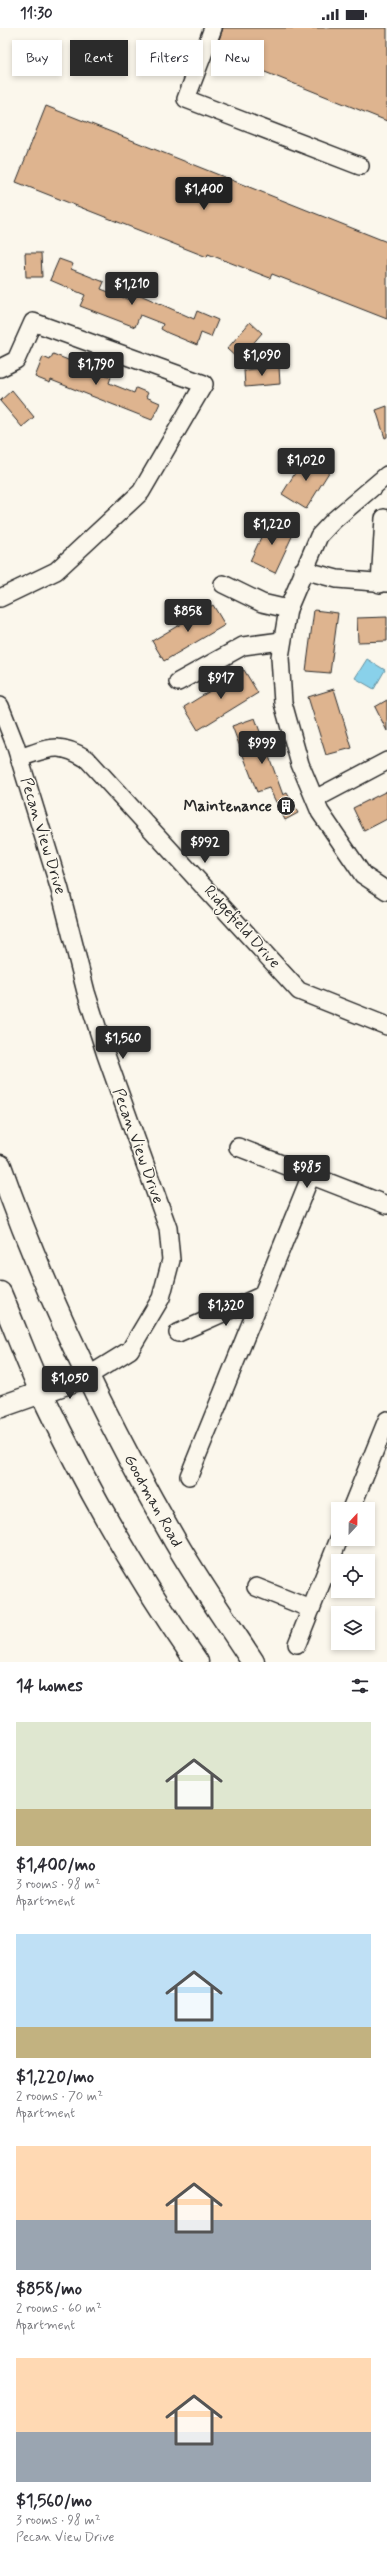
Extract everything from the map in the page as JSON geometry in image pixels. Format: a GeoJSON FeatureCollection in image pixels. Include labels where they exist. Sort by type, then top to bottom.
{"type":"FeatureCollection","features":[{"type":"Feature","properties":{"kind":"highway","name":"Goodman Road"},"geometry":{"type":"LineString","coordinates":[[0,1166],[42,1275],[88,1376],[170,1533],[253,1662]]}},
{"type":"Feature","properties":{"kind":"highway"},"geometry":{"type":"LineString","coordinates":[[0,1293],[42,1393],[131,1560],[196,1662]]}},
{"type":"Feature","properties":{"kind":"main road"},"geometry":{"type":"LineString","coordinates":[[0,1407],[88,1376]]}},
{"type":"Feature","properties":{"kind":"street"},"geometry":{"type":"LineString","coordinates":[[213,28],[186,99],[360,166]]}},
{"type":"Feature","properties":{"kind":"street"},"geometry":{"type":"LineString","coordinates":[[0,368],[16,360],[34,322],[204,384],[203,389],[141,492],[56,571],[0,598]]}},
{"type":"Feature","properties":{"kind":"street"},"geometry":{"type":"LineString","coordinates":[[387,475],[334,520],[320,536],[303,570],[288,609],[281,641],[283,703],[300,764],[320,812],[363,875],[387,891]]}},
{"type":"Feature","properties":{"kind":"street"},"geometry":{"type":"LineString","coordinates":[[303,570],[337,579],[383,583],[384,518]]}},
{"type":"Feature","properties":{"kind":"street"},"geometry":{"type":"LineString","coordinates":[[223,584],[262,602],[288,609]]}},
{"type":"Feature","properties":{"kind":"street"},"geometry":{"type":"LineString","coordinates":[[178,682],[244,646],[281,641]]}},
{"type":"Feature","properties":{"kind":"street","name":"Pecan View Drive"},"geometry":{"type":"LineString","coordinates":[[0,706],[19,758],[60,890],[97,1027],[134,1137],[168,1228],[171,1260],[161,1298],[130,1350],[88,1376]]}},
{"type":"Feature","properties":{"kind":"street","name":"Ridgefield Drive"},"geometry":{"type":"LineString","coordinates":[[19,758],[54,747],[70,748],[87,759],[299,991],[387,1026]]}},
{"type":"Feature","properties":{"kind":"street"},"geometry":{"type":"LineString","coordinates":[[315,799],[387,761]]}},
{"type":"Feature","properties":{"kind":"street"},"geometry":{"type":"LineString","coordinates":[[238,1147],[387,1205]]}},
{"type":"Feature","properties":{"kind":"street"},"geometry":{"type":"LineString","coordinates":[[189,1476],[311,1175]]}},
{"type":"Feature","properties":{"kind":"street"},"geometry":{"type":"LineString","coordinates":[[178,1333],[263,1295]]}},
{"type":"Feature","properties":{"kind":"street"},"geometry":{"type":"LineString","coordinates":[[355,1502],[387,1420]]}},
{"type":"Feature","properties":{"kind":"street"},"geometry":{"type":"LineString","coordinates":[[297,1644],[337,1546]]}},
{"type":"Feature","properties":{"kind":"street"},"geometry":{"type":"LineString","coordinates":[[256,1588],[311,1609]]}},
{"type":"Feature","properties":{"kind":"water"},"geometry":{"type":"Polygon","coordinates":[[[367,659],[385,670],[374,689],[355,678],[367,659]]]}},
{"type":"Feature","properties":{"kind":"building"},"geometry":{"type":"Polygon","coordinates":[[[223,28],[387,28],[387,121],[264,72],[264,40],[219,40],[223,28]]]}},
{"type":"Feature","properties":{"kind":"building"},"geometry":{"type":"Polygon","coordinates":[[[46,106],[387,242],[387,319],[272,274],[270,278],[208,254],[207,257],[16,182],[46,106]]]}},
{"type":"Feature","properties":{"kind":"building"},"geometry":{"type":"Polygon","coordinates":[[[25,253],[41,253],[42,277],[26,277],[25,253]]]}},
{"type":"Feature","properties":{"kind":"building"},"geometry":{"type":"Polygon","coordinates":[[[59,259],[73,264],[71,269],[104,282],[101,289],[132,301],[136,293],[194,319],[197,311],[218,320],[211,337],[201,333],[197,345],[168,333],[161,329],[163,324],[140,315],[135,327],[80,306],[85,295],[50,280],[59,259]]]}},
{"type":"Feature","properties":{"kind":"building"},"geometry":{"type":"Polygon","coordinates":[[[250,322],[262,333],[239,360],[227,349],[250,322]]]}},
{"type":"Feature","properties":{"kind":"building"},"geometry":{"type":"Polygon","coordinates":[[[53,354],[111,377],[109,383],[134,393],[136,388],[148,393],[146,397],[160,403],[152,420],[51,380],[50,383],[35,377],[43,357],[50,360],[53,354]]]}},
{"type":"Feature","properties":{"kind":"building"},"geometry":{"type":"Polygon","coordinates":[[[279,367],[280,384],[245,387],[244,370],[279,367]]]}},
{"type":"Feature","properties":{"kind":"building"},"geometry":{"type":"Polygon","coordinates":[[[12,390],[34,417],[22,427],[0,401],[12,390]]]}},
{"type":"Feature","properties":{"kind":"building"},"geometry":{"type":"Polygon","coordinates":[[[387,406],[387,437],[385,438],[376,410],[387,406]]]}},
{"type":"Feature","properties":{"kind":"building"},"geometry":{"type":"Polygon","coordinates":[[[307,454],[331,469],[306,509],[282,494],[307,454]]]}},
{"type":"Feature","properties":{"kind":"building"},"geometry":{"type":"Polygon","coordinates":[[[270,518],[295,530],[275,573],[250,561],[270,518]]]}},
{"type":"Feature","properties":{"kind":"building"},"geometry":{"type":"Polygon","coordinates":[[[213,605],[225,625],[164,661],[152,641],[213,605]]]}},
{"type":"Feature","properties":{"kind":"building"},"geometry":{"type":"Polygon","coordinates":[[[314,610],[338,613],[330,673],[306,671],[314,610]]]}},
{"type":"Feature","properties":{"kind":"building"},"geometry":{"type":"Polygon","coordinates":[[[387,617],[387,641],[358,642],[357,618],[387,617]]]}},
{"type":"Feature","properties":{"kind":"building"},"geometry":{"type":"Polygon","coordinates":[[[244,670],[258,693],[198,730],[184,707],[244,670]]]}},
{"type":"Feature","properties":{"kind":"building"},"geometry":{"type":"Polygon","coordinates":[[[334,689],[352,748],[326,755],[308,697],[334,689]]]}},
{"type":"Feature","properties":{"kind":"building"},"geometry":{"type":"Polygon","coordinates":[[[387,700],[387,731],[375,707],[387,700]]]}},
{"type":"Feature","properties":{"kind":"building"},"geometry":{"type":"Polygon","coordinates":[[[255,718],[283,795],[287,793],[298,813],[285,820],[269,788],[257,792],[232,726],[255,718]]]}},
{"type":"Feature","properties":{"kind":"building"},"geometry":{"type":"Polygon","coordinates":[[[387,791],[387,819],[364,831],[353,808],[387,791]]]}},
{"type":"Feature","properties":{"kind":"place","name":"Maintenance"},"geometry":{"type":"Point","coordinates":[286,806]}}]}
